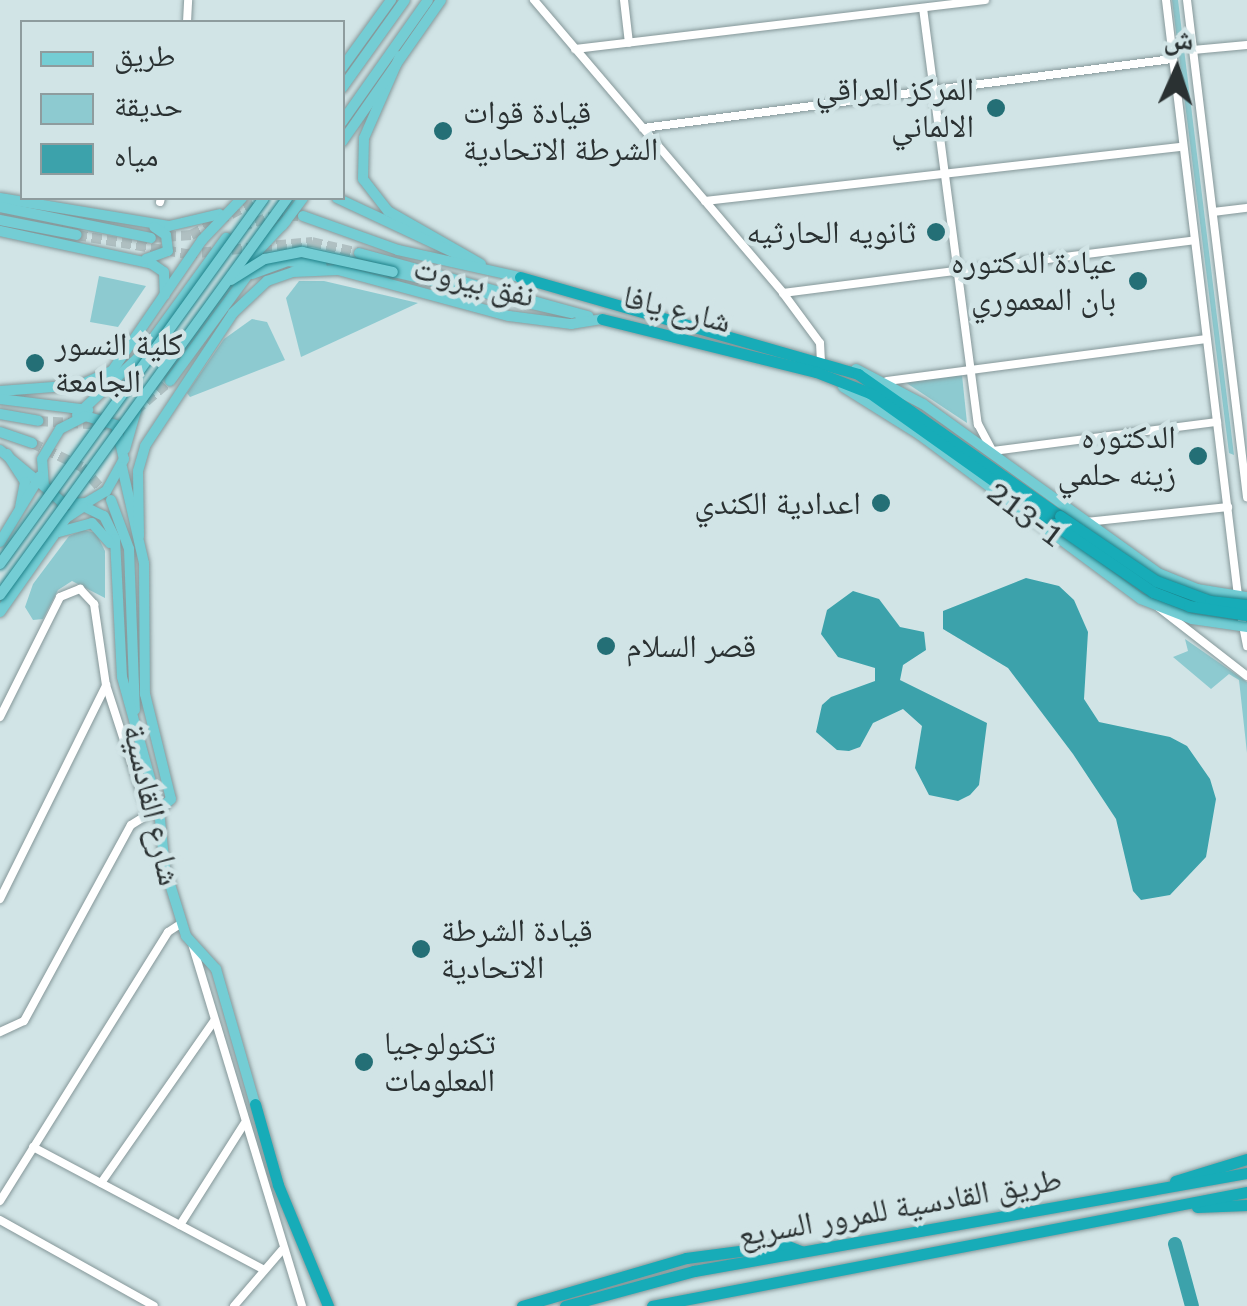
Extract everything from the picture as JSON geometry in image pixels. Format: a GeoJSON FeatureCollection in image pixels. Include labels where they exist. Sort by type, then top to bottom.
{"type":"FeatureCollection","features":[{"type":"Feature","properties":{"kind":"highway","name":"شارع يافا"},"geometry":{"type":"LineString","coordinates":[[520,277],[827,361],[924,414],[1153,592],[1246,623]]}},
{"type":"Feature","properties":{"kind":"highway","name":"شارع يافا"},"geometry":{"type":"LineString","coordinates":[[595,317],[816,372],[896,408],[1057,520],[1156,582],[1210,601],[1244,600]]}},
{"type":"Feature","properties":{"kind":"highway"},"geometry":{"type":"LineString","coordinates":[[255,1104],[278,1185],[328,1306]]}},
{"type":"Feature","properties":{"kind":"highway"},"geometry":{"type":"LineString","coordinates":[[1149,1192],[1247,1159]]}},
{"type":"Feature","properties":{"kind":"highway","name":"طريق القادسية للمرور السريع"},"geometry":{"type":"LineString","coordinates":[[566,1306],[801,1252],[1247,1173]]}},
{"type":"Feature","properties":{"kind":"highway","name":"طريق القادسية للمرور السريع"},"geometry":{"type":"LineString","coordinates":[[652,1306],[1247,1192]]}},
{"type":"Feature","properties":{"kind":"highway"},"geometry":{"type":"LineString","coordinates":[[1153,1209],[1247,1205]]}},
{"type":"Feature","properties":{"kind":"highway"},"geometry":{"type":"LineString","coordinates":[[522,1306],[686,1258],[785,1246],[801,1252]]}},
{"type":"Feature","properties":{"kind":"highway"},"geometry":{"type":"LineString","coordinates":[[667,1306],[679,1299]]}},
{"type":"Feature","properties":{"kind":"main road"},"geometry":{"type":"LineString","coordinates":[[345,64],[392,0]]}},
{"type":"Feature","properties":{"kind":"main road"},"geometry":{"type":"LineString","coordinates":[[345,84],[405,0]]}},
{"type":"Feature","properties":{"kind":"main road"},"geometry":{"type":"LineString","coordinates":[[345,118],[428,0]]}},
{"type":"Feature","properties":{"kind":"main road"},"geometry":{"type":"LineString","coordinates":[[345,138],[441,0]]}},
{"type":"Feature","properties":{"kind":"main road"},"geometry":{"type":"LineString","coordinates":[[400,56],[364,138],[363,179],[388,210],[481,264]]}},
{"type":"Feature","properties":{"kind":"main road"},"geometry":{"type":"LineString","coordinates":[[0,198],[141,222],[191,226],[230,208]]}},
{"type":"Feature","properties":{"kind":"main road"},"geometry":{"type":"LineString","coordinates":[[49,403],[82,402],[108,390],[139,352],[164,300],[240,200]]}},
{"type":"Feature","properties":{"kind":"main road"},"geometry":{"type":"LineString","coordinates":[[0,564],[263,200]]}},
{"type":"Feature","properties":{"kind":"main road"},"geometry":{"type":"LineString","coordinates":[[0,595],[286,200]]}},
{"type":"Feature","properties":{"kind":"main road"},"geometry":{"type":"LineString","coordinates":[[170,381],[302,200]]}},
{"type":"Feature","properties":{"kind":"main road","name":"نفق بيروت"},"geometry":{"type":"LineString","coordinates":[[341,200],[427,245],[520,277]]}},
{"type":"Feature","properties":{"kind":"main road"},"geometry":{"type":"LineString","coordinates":[[0,207],[150,238]]}},
{"type":"Feature","properties":{"kind":"main road","name":"شارع يافا"},"geometry":{"type":"LineString","coordinates":[[303,216],[398,250],[520,277]]}},
{"type":"Feature","properties":{"kind":"main road"},"geometry":{"type":"LineString","coordinates":[[0,220],[77,235]]}},
{"type":"Feature","properties":{"kind":"main road"},"geometry":{"type":"LineString","coordinates":[[0,612],[72,512],[88,503],[122,467],[139,405],[222,291],[286,221]]}},
{"type":"Feature","properties":{"kind":"main road"},"geometry":{"type":"LineString","coordinates":[[0,231],[154,261],[168,251],[166,234],[141,222]]}},
{"type":"Feature","properties":{"kind":"main road"},"geometry":{"type":"LineString","coordinates":[[0,542],[42,481],[46,448],[65,425],[108,390],[226,238]]}},
{"type":"Feature","properties":{"kind":"main road"},"geometry":{"type":"LineString","coordinates":[[212,298],[253,265],[290,253],[595,317]]}},
{"type":"Feature","properties":{"kind":"main road","name":"نفق بيروت"},"geometry":{"type":"LineString","coordinates":[[359,253],[595,317]]}},
{"type":"Feature","properties":{"kind":"main road"},"geometry":{"type":"LineString","coordinates":[[125,257],[164,272],[164,300]]}},
{"type":"Feature","properties":{"kind":"main road"},"geometry":{"type":"LineString","coordinates":[[246,278],[288,261],[338,270]]}},
{"type":"Feature","properties":{"kind":"main road","name":"شارع يافا"},"geometry":{"type":"LineString","coordinates":[[139,536],[138,472],[145,446],[234,312],[280,276],[338,270],[509,316],[571,324],[595,317]]}},
{"type":"Feature","properties":{"kind":"main road"},"geometry":{"type":"LineString","coordinates":[[95,382],[139,352]]}},
{"type":"Feature","properties":{"kind":"main road"},"geometry":{"type":"LineString","coordinates":[[827,361],[888,381],[997,455],[1112,542],[1178,582],[1244,600]]}},
{"type":"Feature","properties":{"kind":"main road"},"geometry":{"type":"LineString","coordinates":[[0,391],[95,382],[122,370]]}},
{"type":"Feature","properties":{"kind":"main road","name":"213-1"},"geometry":{"type":"LineString","coordinates":[[816,372],[920,435],[1157,606],[1246,623]]}},
{"type":"Feature","properties":{"kind":"main road"},"geometry":{"type":"LineString","coordinates":[[0,399],[85,409],[107,418],[120,429],[125,448]]}},
{"type":"Feature","properties":{"kind":"main road"},"geometry":{"type":"LineString","coordinates":[[0,414],[38,422]]}},
{"type":"Feature","properties":{"kind":"main road"},"geometry":{"type":"LineString","coordinates":[[65,425],[89,415],[107,418]]}},
{"type":"Feature","properties":{"kind":"main road"},"geometry":{"type":"LineString","coordinates":[[0,432],[32,443]]}},
{"type":"Feature","properties":{"kind":"main road"},"geometry":{"type":"LineString","coordinates":[[4,452],[42,481],[59,502],[88,503]]}},
{"type":"Feature","properties":{"kind":"main road"},"geometry":{"type":"LineString","coordinates":[[4,452],[25,482],[16,518]]}},
{"type":"Feature","properties":{"kind":"main road","name":"شارع القادسية"},"geometry":{"type":"LineString","coordinates":[[122,467],[139,536],[142,674],[171,800],[154,812]]}},
{"type":"Feature","properties":{"kind":"main road"},"geometry":{"type":"LineString","coordinates":[[111,500],[129,549],[138,736]]}},
{"type":"Feature","properties":{"kind":"main road","name":"شارع القادسية"},"geometry":{"type":"LineString","coordinates":[[88,503],[108,522],[116,568],[122,676],[165,868],[192,946],[216,970],[255,1104]]}},
{"type":"Feature","properties":{"kind":"main road"},"geometry":{"type":"LineString","coordinates":[[16,518],[32,506],[52,508],[58,517],[52,536]]}},
{"type":"Feature","properties":{"kind":"main road"},"geometry":{"type":"LineString","coordinates":[[52,536],[72,524],[92,524],[107,536],[116,568]]}},
{"type":"Feature","properties":{"kind":"street"},"geometry":{"type":"LineString","coordinates":[[534,0],[783,293],[820,344],[827,361],[816,372]]}},
{"type":"Feature","properties":{"kind":"street"},"geometry":{"type":"LineString","coordinates":[[624,0],[629,43]]}},
{"type":"Feature","properties":{"kind":"street"},"geometry":{"type":"LineString","coordinates":[[890,0],[892,11]]}},
{"type":"Feature","properties":{"kind":"street"},"geometry":{"type":"LineString","coordinates":[[575,49],[985,0]]}},
{"type":"Feature","properties":{"kind":"street"},"geometry":{"type":"LineString","coordinates":[[1166,0],[1247,646]]}},
{"type":"Feature","properties":{"kind":"street"},"geometry":{"type":"LineString","coordinates":[[1187,0],[1213,212],[1242,401],[1247,497]]}},
{"type":"Feature","properties":{"kind":"street"},"geometry":{"type":"LineString","coordinates":[[923,8],[978,424],[997,455],[1217,422]]}},
{"type":"Feature","properties":{"kind":"street"},"geometry":{"type":"LineString","coordinates":[[1194,50],[1247,45]]}},
{"type":"Feature","properties":{"kind":"street"},"geometry":{"type":"LineString","coordinates":[[643,128],[1172,59]]}},
{"type":"Feature","properties":{"kind":"street"},"geometry":{"type":"LineString","coordinates":[[705,201],[1182,147]]}},
{"type":"Feature","properties":{"kind":"street"},"geometry":{"type":"LineString","coordinates":[[1213,212],[1247,208]]}},
{"type":"Feature","properties":{"kind":"street"},"geometry":{"type":"LineString","coordinates":[[783,293],[1194,240]]}},
{"type":"Feature","properties":{"kind":"street"},"geometry":{"type":"LineString","coordinates":[[888,381],[972,366],[1206,340]]}},
{"type":"Feature","properties":{"kind":"street"},"geometry":{"type":"LineString","coordinates":[[1221,456],[1242,455]]}},
{"type":"Feature","properties":{"kind":"street"},"geometry":{"type":"LineString","coordinates":[[1224,476],[1244,474]]}},
{"type":"Feature","properties":{"kind":"street"},"geometry":{"type":"LineString","coordinates":[[1086,522],[1228,507]]}},
{"type":"Feature","properties":{"kind":"street"},"geometry":{"type":"LineString","coordinates":[[1112,542],[1110,528],[1120,518]]}},
{"type":"Feature","properties":{"kind":"street"},"geometry":{"type":"LineString","coordinates":[[0,717],[60,597],[74,588],[89,594],[106,685],[154,812],[130,825],[24,1021],[0,1032]]}},
{"type":"Feature","properties":{"kind":"street"},"geometry":{"type":"LineString","coordinates":[[1157,606],[1247,676]]}},
{"type":"Feature","properties":{"kind":"street"},"geometry":{"type":"LineString","coordinates":[[0,898],[106,685]]}},
{"type":"Feature","properties":{"kind":"street"},"geometry":{"type":"LineString","coordinates":[[0,1201],[168,932],[182,923]]}},
{"type":"Feature","properties":{"kind":"street"},"geometry":{"type":"LineString","coordinates":[[192,946],[302,1306]]}},
{"type":"Feature","properties":{"kind":"street"},"geometry":{"type":"LineString","coordinates":[[101,1183],[214,1021]]}},
{"type":"Feature","properties":{"kind":"street"},"geometry":{"type":"LineString","coordinates":[[180,1225],[244,1124]]}},
{"type":"Feature","properties":{"kind":"street"},"geometry":{"type":"LineString","coordinates":[[33,1147],[262,1268]]}},
{"type":"Feature","properties":{"kind":"street"},"geometry":{"type":"LineString","coordinates":[[0,1220],[154,1306]]}},
{"type":"Feature","properties":{"kind":"street"},"geometry":{"type":"LineString","coordinates":[[234,1306],[262,1268],[282,1250]]}},
{"type":"Feature","properties":{"kind":"green space"},"geometry":{"type":"Polygon","coordinates":[[[1172,0],[1178,0],[1234,455],[1229,453],[1172,0]]]}},
{"type":"Feature","properties":{"kind":"green space"},"geometry":{"type":"Polygon","coordinates":[[[99,276],[146,286],[118,327],[90,322],[99,276]]]}},
{"type":"Feature","properties":{"kind":"green space"},"geometry":{"type":"Polygon","coordinates":[[[299,281],[324,281],[418,303],[301,357],[286,298],[299,281]]]}},
{"type":"Feature","properties":{"kind":"green space"},"geometry":{"type":"Polygon","coordinates":[[[252,319],[267,322],[285,360],[190,397],[187,393],[224,339],[252,319]]]}},
{"type":"Feature","properties":{"kind":"green space"},"geometry":{"type":"Polygon","coordinates":[[[951,374],[962,375],[967,423],[905,382],[951,374]]]}},
{"type":"Feature","properties":{"kind":"green space"},"geometry":{"type":"Polygon","coordinates":[[[84,530],[96,533],[105,551],[105,598],[72,581],[58,590],[43,619],[33,620],[25,607],[33,584],[69,536],[84,530]]]}},
{"type":"Feature","properties":{"kind":"green space"},"geometry":{"type":"Polygon","coordinates":[[[1185,639],[1247,682],[1247,753],[1239,680],[1229,674],[1211,689],[1173,657],[1188,651],[1185,639]]]}},
{"type":"Feature","properties":{"kind":"water"},"geometry":{"type":"Polygon","coordinates":[[[1026,578],[1059,586],[1074,600],[1088,632],[1084,699],[1099,722],[1170,737],[1187,746],[1210,779],[1216,799],[1206,857],[1170,895],[1141,900],[1133,891],[1116,819],[1073,754],[1008,668],[943,629],[943,611],[1026,578]]]}},
{"type":"Feature","properties":{"kind":"water"},"geometry":{"type":"Polygon","coordinates":[[[853,591],[879,599],[900,627],[924,632],[926,650],[903,665],[900,680],[987,723],[979,785],[970,795],[958,801],[929,795],[915,768],[922,726],[903,709],[873,723],[860,747],[849,751],[837,750],[816,732],[822,705],[831,697],[875,681],[875,668],[838,657],[821,634],[827,610],[853,591]]]}},
{"type":"Feature","properties":{"kind":"waterway"},"geometry":{"type":"LineString","coordinates":[[1175,1244],[1192,1306]]}},
{"type":"Feature","properties":{"kind":"tunnel"},"geometry":{"type":"LineString","coordinates":[[151,238],[191,235],[258,200]]}},
{"type":"Feature","properties":{"kind":"tunnel"},"geometry":{"type":"LineString","coordinates":[[241,227],[273,216],[303,216]]}},
{"type":"Feature","properties":{"kind":"tunnel"},"geometry":{"type":"LineString","coordinates":[[77,235],[187,254],[312,242],[359,253]]}},
{"type":"Feature","properties":{"kind":"tunnel"},"geometry":{"type":"LineString","coordinates":[[135,411],[170,381]]}},
{"type":"Feature","properties":{"kind":"tunnel"},"geometry":{"type":"LineString","coordinates":[[38,421],[106,425]]}},
{"type":"Feature","properties":{"kind":"tunnel"},"geometry":{"type":"LineString","coordinates":[[32,443],[82,467],[110,499]]}},
{"type":"Feature","properties":{"kind":"place","name":"المركز العراقي الالماني"},"geometry":{"type":"Point","coordinates":[996,108]}},
{"type":"Feature","properties":{"kind":"place","name":"قيادة قوات الشرطة الاتحادية"},"geometry":{"type":"Point","coordinates":[443,131]}},
{"type":"Feature","properties":{"kind":"place","name":"ثانويه الحارثيه"},"geometry":{"type":"Point","coordinates":[936,232]}},
{"type":"Feature","properties":{"kind":"place","name":"عيادة الدكتوره بان المعموري"},"geometry":{"type":"Point","coordinates":[1138,281]}},
{"type":"Feature","properties":{"kind":"place","name":"كلية النسور الجامعة"},"geometry":{"type":"Point","coordinates":[35,363]}},
{"type":"Feature","properties":{"kind":"place","name":"الدكتوره زينه حلمي"},"geometry":{"type":"Point","coordinates":[1198,456]}},
{"type":"Feature","properties":{"kind":"place","name":"اعدادية الكندي"},"geometry":{"type":"Point","coordinates":[881,503]}},
{"type":"Feature","properties":{"kind":"place","name":"قصر السلام"},"geometry":{"type":"Point","coordinates":[606,646]}},
{"type":"Feature","properties":{"kind":"place","name":"قيادة الشرطة الاتحادية"},"geometry":{"type":"Point","coordinates":[421,949]}},
{"type":"Feature","properties":{"kind":"place","name":"تكنولوجيا المعلومات"},"geometry":{"type":"Point","coordinates":[364,1062]}}]}
